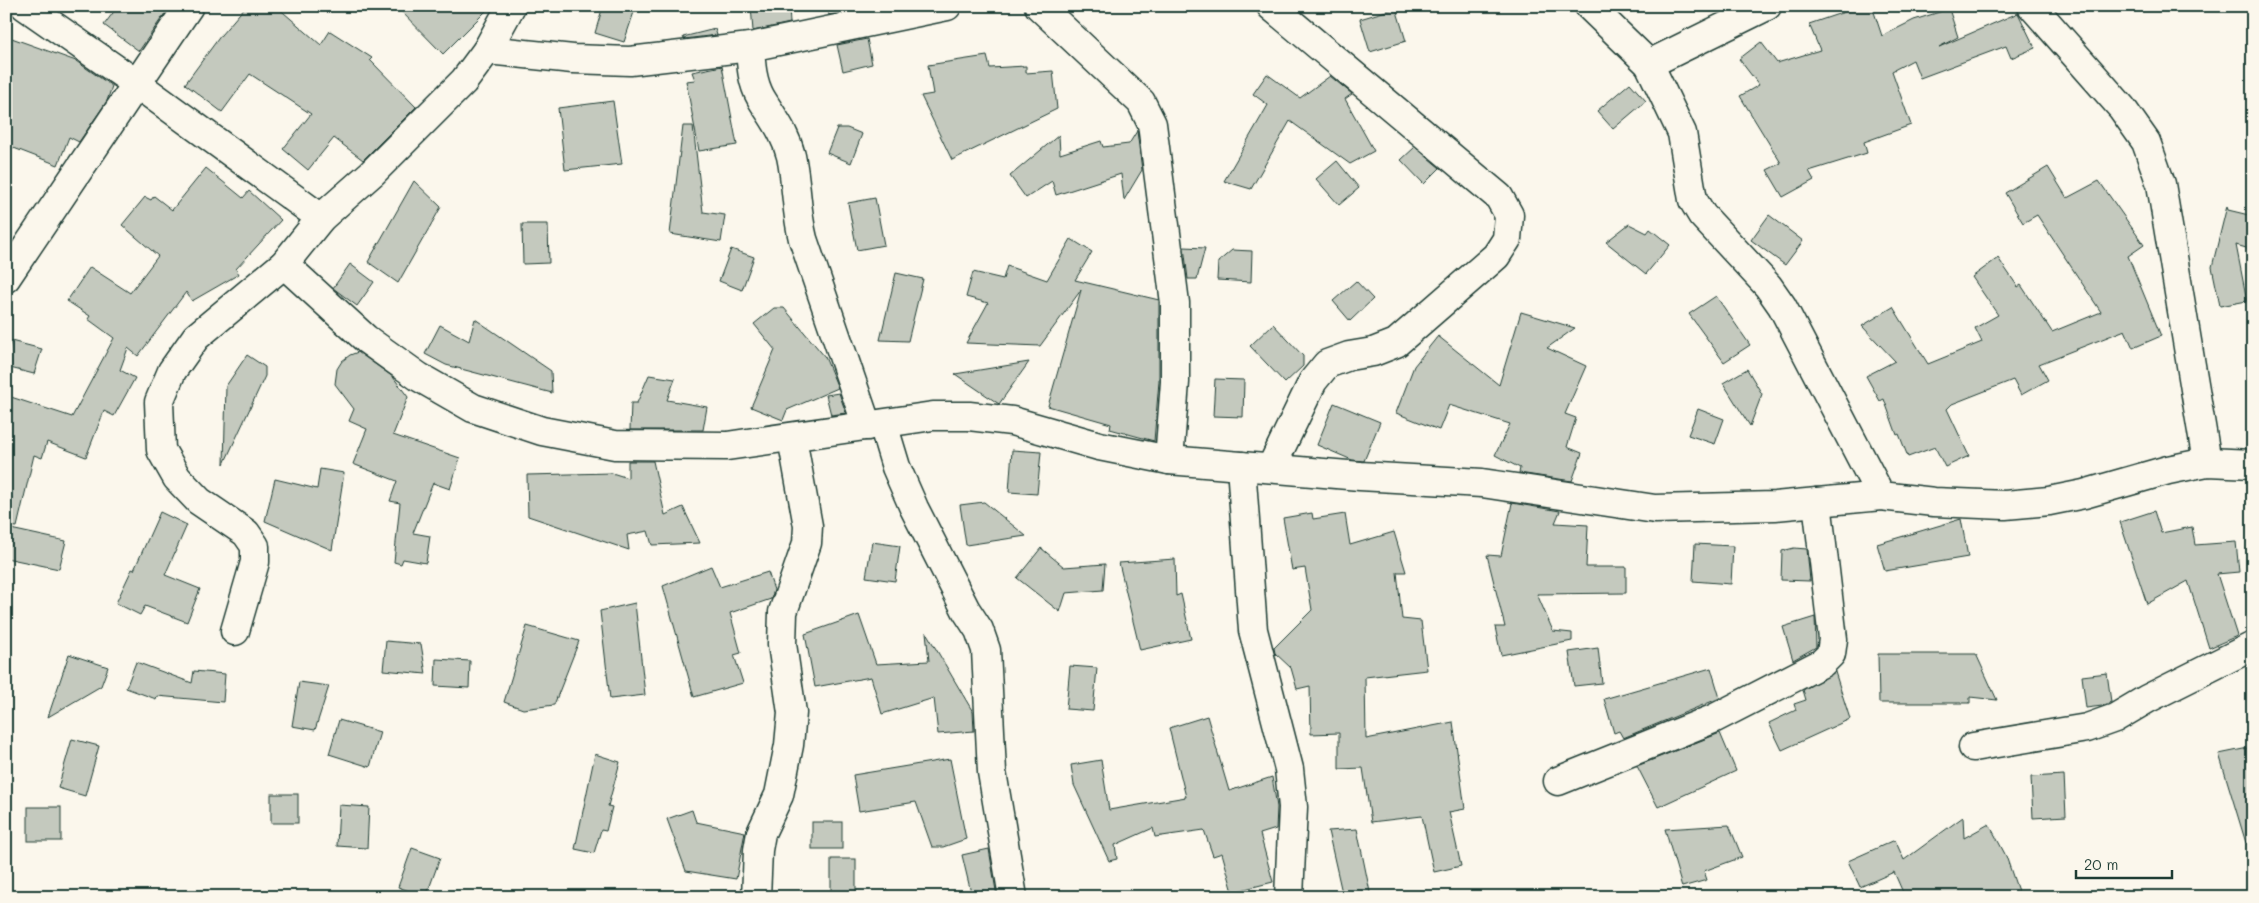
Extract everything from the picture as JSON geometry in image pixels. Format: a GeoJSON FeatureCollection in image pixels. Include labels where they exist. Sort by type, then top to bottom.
{"type":"FeatureCollection","features":[{"type":"Feature","properties":{"kind":"street"},"geometry":{"type":"LineString","coordinates":[[25,6],[137,84],[321,218]]}},
{"type":"Feature","properties":{"kind":"street"},"geometry":{"type":"LineString","coordinates":[[6,278],[189,6]]}},
{"type":"Feature","properties":{"kind":"street"},"geometry":{"type":"LineString","coordinates":[[235,630],[255,562],[255,546],[246,533],[199,501],[177,478],[161,450],[159,402],[172,371],[196,336],[284,264],[321,218],[372,173],[464,81],[487,50],[511,6]]}},
{"type":"Feature","properties":{"kind":"street"},"geometry":{"type":"LineString","coordinates":[[487,50],[573,59],[630,61],[750,46],[947,6]]}},
{"type":"Feature","properties":{"kind":"street"},"geometry":{"type":"LineString","coordinates":[[1039,6],[1141,102],[1152,124],[1176,303],[1175,382],[1169,460]]}},
{"type":"Feature","properties":{"kind":"street"},"geometry":{"type":"LineString","coordinates":[[1271,6],[1499,197],[1509,215],[1507,239],[1496,256],[1396,343],[1373,352],[1349,356],[1327,364],[1314,380],[1271,468]]}},
{"type":"Feature","properties":{"kind":"street"},"geometry":{"type":"LineString","coordinates":[[1590,6],[1649,64],[1682,133],[1693,200],[1702,215],[1768,286],[1782,306],[1881,496]]}},
{"type":"Feature","properties":{"kind":"street"},"geometry":{"type":"LineString","coordinates":[[1649,64],[1767,6]]}},
{"type":"Feature","properties":{"kind":"street"},"geometry":{"type":"LineString","coordinates":[[2032,6],[2122,108],[2146,142],[2161,184],[2207,462]]}},
{"type":"Feature","properties":{"kind":"street"},"geometry":{"type":"LineString","coordinates":[[750,46],[754,82],[760,97],[781,127],[791,155],[797,218],[803,239],[875,425],[914,508],[966,610],[979,630],[986,650],[992,772],[1013,897]]}},
{"type":"Feature","properties":{"kind":"street"},"geometry":{"type":"LineString","coordinates":[[284,264],[366,339],[419,376],[473,408],[533,428],[615,445],[727,446],[933,416],[969,416],[1012,421],[1099,446],[1169,460],[1482,483],[1654,509],[1775,506],[1881,496],[1934,502],[2005,506],[2049,501],[2084,494],[2168,470],[2207,462],[2253,464]]}},
{"type":"Feature","properties":{"kind":"street"},"geometry":{"type":"LineString","coordinates":[[756,897],[758,850],[762,833],[779,795],[792,713],[782,644],[783,612],[806,543],[808,526],[792,438]]}},
{"type":"Feature","properties":{"kind":"street"},"geometry":{"type":"LineString","coordinates":[[1240,466],[1253,630],[1289,768],[1293,807],[1289,897]]}},
{"type":"Feature","properties":{"kind":"street"},"geometry":{"type":"LineString","coordinates":[[1558,781],[1713,719],[1822,663],[1831,654],[1833,639],[1816,502]]}},
{"type":"Feature","properties":{"kind":"street"},"geometry":{"type":"LineString","coordinates":[[1973,747],[2087,728],[2115,718],[2147,699],[2253,646]]}},
{"type":"Feature","properties":{"kind":"building"},"geometry":{"type":"Polygon","coordinates":[[[118,6],[170,6],[139,51],[104,25],[118,6]]]}},
{"type":"Feature","properties":{"kind":"building"},"geometry":{"type":"Polygon","coordinates":[[[246,6],[276,6],[321,45],[330,31],[372,58],[370,60],[416,107],[363,160],[334,138],[308,170],[283,149],[311,114],[250,74],[222,112],[185,84],[221,35],[246,6]]]}},
{"type":"Feature","properties":{"kind":"building"},"geometry":{"type":"Polygon","coordinates":[[[396,6],[491,6],[443,54],[396,6]]]}},
{"type":"Feature","properties":{"kind":"building"},"geometry":{"type":"Polygon","coordinates":[[[603,6],[636,6],[624,42],[595,33],[603,6]]]}},
{"type":"Feature","properties":{"kind":"building"},"geometry":{"type":"Polygon","coordinates":[[[751,6],[789,6],[790,23],[753,31],[751,6]]]}},
{"type":"Feature","properties":{"kind":"building"},"geometry":{"type":"Polygon","coordinates":[[[826,6],[860,6],[860,8],[829,15],[826,6]]]}},
{"type":"Feature","properties":{"kind":"building"},"geometry":{"type":"Polygon","coordinates":[[[1862,6],[1872,6],[1882,36],[1914,20],[1949,9],[1958,37],[1939,47],[2018,13],[2035,48],[2011,58],[2006,46],[1920,78],[1913,60],[1892,71],[1911,125],[1864,142],[1867,153],[1809,171],[1814,180],[1783,197],[1767,170],[1781,163],[1740,96],[1759,85],[1739,59],[1761,42],[1777,63],[1820,50],[1809,24],[1862,6]]]}},
{"type":"Feature","properties":{"kind":"building"},"geometry":{"type":"Polygon","coordinates":[[[1396,8],[1406,41],[1370,52],[1360,19],[1396,8]]]}},
{"type":"Feature","properties":{"kind":"building"},"geometry":{"type":"Polygon","coordinates":[[[715,29],[717,35],[684,39],[683,37],[715,29]]]}},
{"type":"Feature","properties":{"kind":"building"},"geometry":{"type":"Polygon","coordinates":[[[6,36],[76,61],[112,86],[107,101],[79,142],[69,137],[58,165],[6,145],[6,36]]]}},
{"type":"Feature","properties":{"kind":"building"},"geometry":{"type":"Polygon","coordinates":[[[867,39],[872,64],[843,71],[837,45],[867,39]]]}},
{"type":"Feature","properties":{"kind":"building"},"geometry":{"type":"Polygon","coordinates":[[[987,56],[990,68],[1026,66],[1026,73],[1053,71],[1057,109],[952,160],[921,96],[933,94],[928,65],[987,56]]]}},
{"type":"Feature","properties":{"kind":"building"},"geometry":{"type":"Polygon","coordinates":[[[722,66],[737,145],[699,151],[686,81],[695,80],[692,72],[722,66]]]}},
{"type":"Feature","properties":{"kind":"building"},"geometry":{"type":"Polygon","coordinates":[[[1267,74],[1300,98],[1330,76],[1352,94],[1345,99],[1374,151],[1350,164],[1290,121],[1251,189],[1224,181],[1268,105],[1253,94],[1267,74]]]}},
{"type":"Feature","properties":{"kind":"building"},"geometry":{"type":"Polygon","coordinates":[[[1630,83],[1646,101],[1613,129],[1597,111],[1630,83]]]}},
{"type":"Feature","properties":{"kind":"building"},"geometry":{"type":"Polygon","coordinates":[[[613,101],[622,164],[565,170],[558,108],[613,101]]]}},
{"type":"Feature","properties":{"kind":"building"},"geometry":{"type":"Polygon","coordinates":[[[683,126],[693,126],[703,212],[725,215],[721,242],[670,234],[683,126]]]}},
{"type":"Feature","properties":{"kind":"building"},"geometry":{"type":"Polygon","coordinates":[[[837,128],[847,128],[862,134],[851,163],[827,153],[837,128]]]}},
{"type":"Feature","properties":{"kind":"building"},"geometry":{"type":"Polygon","coordinates":[[[1137,131],[1142,170],[1124,200],[1121,174],[1056,195],[1052,181],[1026,198],[1010,176],[1059,135],[1060,154],[1101,141],[1103,147],[1129,144],[1137,131]]]}},
{"type":"Feature","properties":{"kind":"building"},"geometry":{"type":"Polygon","coordinates":[[[1415,147],[1440,168],[1424,184],[1401,160],[1415,147]]]}},
{"type":"Feature","properties":{"kind":"building"},"geometry":{"type":"Polygon","coordinates":[[[1337,161],[1359,188],[1339,205],[1316,179],[1337,161]]]}},
{"type":"Feature","properties":{"kind":"building"},"geometry":{"type":"Polygon","coordinates":[[[2048,167],[2067,198],[2099,181],[2144,245],[2128,256],[2161,336],[2133,348],[2125,330],[2039,364],[2048,380],[2021,395],[2013,380],[1952,404],[1947,409],[1969,456],[1945,467],[1935,447],[1908,457],[1899,434],[1897,435],[1884,399],[1880,401],[1866,376],[1895,361],[1862,326],[1893,307],[1928,364],[1982,342],[1975,328],[1998,315],[1972,277],[1998,258],[2018,287],[2021,285],[2052,332],[2101,312],[2037,215],[2023,223],[2005,193],[2048,167]]]}},
{"type":"Feature","properties":{"kind":"building"},"geometry":{"type":"Polygon","coordinates":[[[206,168],[243,198],[249,191],[281,220],[236,269],[239,274],[192,301],[186,292],[138,356],[128,348],[120,370],[135,378],[114,416],[104,411],[86,457],[47,442],[42,458],[34,455],[17,527],[6,526],[6,411],[11,397],[72,417],[114,338],[88,319],[90,316],[67,301],[90,267],[130,293],[158,256],[122,225],[145,197],[151,200],[154,196],[172,210],[206,168]]]}},
{"type":"Feature","properties":{"kind":"building"},"geometry":{"type":"Polygon","coordinates":[[[414,181],[441,207],[398,283],[368,262],[414,181]]]}},
{"type":"Feature","properties":{"kind":"building"},"geometry":{"type":"Polygon","coordinates":[[[875,198],[884,245],[857,250],[848,203],[875,198]]]}},
{"type":"Feature","properties":{"kind":"building"},"geometry":{"type":"Polygon","coordinates":[[[2227,206],[2228,210],[2253,216],[2253,250],[2236,245],[2247,301],[2220,306],[2212,267],[2227,206]]]}},
{"type":"Feature","properties":{"kind":"building"},"geometry":{"type":"Polygon","coordinates":[[[1769,215],[1803,241],[1785,265],[1751,240],[1769,215]]]}},
{"type":"Feature","properties":{"kind":"building"},"geometry":{"type":"Polygon","coordinates":[[[522,224],[548,224],[549,263],[523,264],[522,224]]]}},
{"type":"Feature","properties":{"kind":"building"},"geometry":{"type":"Polygon","coordinates":[[[1629,224],[1647,233],[1650,229],[1670,245],[1646,274],[1606,242],[1629,224]]]}},
{"type":"Feature","properties":{"kind":"building"},"geometry":{"type":"Polygon","coordinates":[[[1071,239],[1092,252],[1075,280],[1159,300],[1159,381],[1154,441],[1110,429],[1111,424],[1048,406],[1081,290],[1040,346],[966,343],[988,303],[966,297],[973,272],[1003,279],[1007,266],[1047,280],[1071,239]]]}},
{"type":"Feature","properties":{"kind":"building"},"geometry":{"type":"Polygon","coordinates":[[[1184,247],[1205,248],[1197,279],[1188,279],[1184,247]]]}},
{"type":"Feature","properties":{"kind":"building"},"geometry":{"type":"Polygon","coordinates":[[[731,249],[754,257],[742,290],[719,281],[731,249]]]}},
{"type":"Feature","properties":{"kind":"building"},"geometry":{"type":"Polygon","coordinates":[[[1232,250],[1252,251],[1251,282],[1217,280],[1218,262],[1232,250]]]}},
{"type":"Feature","properties":{"kind":"building"},"geometry":{"type":"Polygon","coordinates":[[[350,264],[374,282],[357,306],[333,288],[350,264]]]}},
{"type":"Feature","properties":{"kind":"building"},"geometry":{"type":"Polygon","coordinates":[[[896,273],[923,279],[908,341],[880,340],[896,273]]]}},
{"type":"Feature","properties":{"kind":"building"},"geometry":{"type":"Polygon","coordinates":[[[1356,281],[1373,299],[1350,321],[1333,301],[1356,281]]]}},
{"type":"Feature","properties":{"kind":"building"},"geometry":{"type":"Polygon","coordinates":[[[1716,296],[1750,345],[1724,362],[1689,314],[1716,296]]]}},
{"type":"Feature","properties":{"kind":"building"},"geometry":{"type":"Polygon","coordinates":[[[774,308],[784,308],[825,357],[838,388],[787,410],[783,420],[751,407],[775,350],[754,324],[774,308]]]}},
{"type":"Feature","properties":{"kind":"building"},"geometry":{"type":"Polygon","coordinates":[[[1521,312],[1575,328],[1547,348],[1586,366],[1565,414],[1576,418],[1567,447],[1582,453],[1572,481],[1519,473],[1520,468],[1495,455],[1510,424],[1449,405],[1439,430],[1396,413],[1414,366],[1438,336],[1499,385],[1521,312]]]}},
{"type":"Feature","properties":{"kind":"building"},"geometry":{"type":"Polygon","coordinates":[[[475,319],[551,371],[552,393],[446,365],[425,354],[440,325],[469,341],[475,319]]]}},
{"type":"Feature","properties":{"kind":"building"},"geometry":{"type":"Polygon","coordinates":[[[1273,324],[1303,356],[1303,366],[1285,383],[1250,346],[1273,324]]]}},
{"type":"Feature","properties":{"kind":"building"},"geometry":{"type":"Polygon","coordinates":[[[11,341],[42,349],[34,374],[6,367],[11,341]]]}},
{"type":"Feature","properties":{"kind":"building"},"geometry":{"type":"Polygon","coordinates":[[[358,352],[393,377],[408,397],[393,435],[460,458],[450,489],[433,483],[413,533],[430,536],[426,563],[403,559],[401,564],[394,562],[400,503],[390,501],[397,481],[353,464],[367,429],[349,421],[354,409],[335,384],[337,369],[342,361],[358,352]]]}},
{"type":"Feature","properties":{"kind":"building"},"geometry":{"type":"Polygon","coordinates":[[[247,355],[265,367],[265,376],[224,464],[226,386],[247,355]]]}},
{"type":"Feature","properties":{"kind":"building"},"geometry":{"type":"Polygon","coordinates":[[[1029,362],[999,404],[955,374],[1029,362]]]}},
{"type":"Feature","properties":{"kind":"building"},"geometry":{"type":"Polygon","coordinates":[[[1747,369],[1762,394],[1750,426],[1723,383],[1747,369]]]}},
{"type":"Feature","properties":{"kind":"building"},"geometry":{"type":"Polygon","coordinates":[[[649,375],[675,379],[667,400],[707,407],[703,430],[630,430],[631,403],[637,403],[649,375]]]}},
{"type":"Feature","properties":{"kind":"building"},"geometry":{"type":"Polygon","coordinates":[[[1215,379],[1244,380],[1243,417],[1213,416],[1215,379]]]}},
{"type":"Feature","properties":{"kind":"building"},"geometry":{"type":"Polygon","coordinates":[[[839,393],[846,413],[831,415],[826,395],[839,393]]]}},
{"type":"Feature","properties":{"kind":"building"},"geometry":{"type":"Polygon","coordinates":[[[1334,403],[1380,422],[1364,461],[1352,460],[1317,445],[1334,403]]]}},
{"type":"Feature","properties":{"kind":"building"},"geometry":{"type":"Polygon","coordinates":[[[1698,409],[1724,419],[1715,444],[1688,435],[1698,409]]]}},
{"type":"Feature","properties":{"kind":"building"},"geometry":{"type":"Polygon","coordinates":[[[1012,450],[1041,452],[1037,494],[1009,492],[1012,450]]]}},
{"type":"Feature","properties":{"kind":"building"},"geometry":{"type":"Polygon","coordinates":[[[628,461],[653,461],[665,515],[683,507],[700,543],[652,545],[648,531],[627,535],[629,550],[528,516],[527,475],[612,473],[628,478],[628,461]]]}},
{"type":"Feature","properties":{"kind":"building"},"geometry":{"type":"Polygon","coordinates":[[[320,469],[344,473],[332,550],[265,521],[275,479],[317,489],[320,469]]]}},
{"type":"Feature","properties":{"kind":"building"},"geometry":{"type":"Polygon","coordinates":[[[984,502],[1026,536],[966,545],[960,505],[984,502]]]}},
{"type":"Feature","properties":{"kind":"building"},"geometry":{"type":"Polygon","coordinates":[[[1512,503],[1560,511],[1555,523],[1588,525],[1586,567],[1626,567],[1626,593],[1537,594],[1553,631],[1572,633],[1572,641],[1501,655],[1495,627],[1505,627],[1487,555],[1501,556],[1512,503]]]}},
{"type":"Feature","properties":{"kind":"building"},"geometry":{"type":"Polygon","coordinates":[[[2154,511],[2161,533],[2192,527],[2195,545],[2236,542],[2239,572],[2217,574],[2237,636],[2209,648],[2188,581],[2147,604],[2120,522],[2154,511]]]}},
{"type":"Feature","properties":{"kind":"building"},"geometry":{"type":"Polygon","coordinates":[[[160,512],[187,525],[165,575],[200,589],[187,622],[145,606],[140,615],[116,603],[132,569],[134,570],[160,512]]]}},
{"type":"Feature","properties":{"kind":"building"},"geometry":{"type":"Polygon","coordinates":[[[1312,513],[1313,519],[1345,514],[1350,545],[1394,532],[1406,572],[1397,572],[1402,619],[1421,621],[1427,670],[1365,677],[1366,739],[1453,722],[1465,809],[1449,812],[1461,866],[1434,872],[1422,816],[1371,822],[1363,768],[1339,769],[1339,733],[1311,734],[1310,686],[1297,689],[1291,668],[1275,653],[1274,648],[1312,610],[1305,568],[1292,570],[1283,518],[1312,513]]]}},
{"type":"Feature","properties":{"kind":"building"},"geometry":{"type":"Polygon","coordinates":[[[1961,519],[1968,557],[1885,571],[1877,544],[1961,519]]]}},
{"type":"Feature","properties":{"kind":"building"},"geometry":{"type":"Polygon","coordinates":[[[6,528],[66,541],[59,569],[6,558],[6,528]]]}},
{"type":"Feature","properties":{"kind":"building"},"geometry":{"type":"Polygon","coordinates":[[[872,542],[900,546],[895,581],[866,577],[872,542]]]}},
{"type":"Feature","properties":{"kind":"building"},"geometry":{"type":"Polygon","coordinates":[[[1695,544],[1733,546],[1731,584],[1693,581],[1695,544]]]}},
{"type":"Feature","properties":{"kind":"building"},"geometry":{"type":"Polygon","coordinates":[[[1041,548],[1064,567],[1105,564],[1103,590],[1066,593],[1060,612],[1017,578],[1041,548]]]}},
{"type":"Feature","properties":{"kind":"building"},"geometry":{"type":"Polygon","coordinates":[[[1794,548],[1807,549],[1810,581],[1781,580],[1782,551],[1794,548]]]}},
{"type":"Feature","properties":{"kind":"building"},"geometry":{"type":"Polygon","coordinates":[[[1175,559],[1176,596],[1181,594],[1191,639],[1140,650],[1119,563],[1175,559]]]}},
{"type":"Feature","properties":{"kind":"building"},"geometry":{"type":"Polygon","coordinates":[[[711,566],[720,587],[768,572],[774,590],[771,599],[730,613],[741,653],[734,655],[743,683],[694,697],[663,586],[711,566]]]}},
{"type":"Feature","properties":{"kind":"building"},"geometry":{"type":"Polygon","coordinates":[[[635,603],[645,695],[610,699],[600,611],[635,603]]]}},
{"type":"Feature","properties":{"kind":"building"},"geometry":{"type":"Polygon","coordinates":[[[859,615],[876,664],[929,661],[926,632],[973,712],[974,731],[938,734],[934,698],[882,714],[871,677],[815,687],[805,634],[859,615]]]}},
{"type":"Feature","properties":{"kind":"building"},"geometry":{"type":"Polygon","coordinates":[[[1815,617],[1816,647],[1793,660],[1783,627],[1815,617]]]}},
{"type":"Feature","properties":{"kind":"building"},"geometry":{"type":"Polygon","coordinates":[[[527,626],[579,641],[554,705],[523,709],[504,702],[527,626]]]}},
{"type":"Feature","properties":{"kind":"building"},"geometry":{"type":"Polygon","coordinates":[[[386,641],[421,644],[426,674],[383,670],[386,641]]]}},
{"type":"Feature","properties":{"kind":"building"},"geometry":{"type":"Polygon","coordinates":[[[1598,648],[1602,683],[1574,686],[1569,652],[1598,648]]]}},
{"type":"Feature","properties":{"kind":"building"},"geometry":{"type":"Polygon","coordinates":[[[69,654],[108,667],[101,686],[48,717],[69,654]]]}},
{"type":"Feature","properties":{"kind":"building"},"geometry":{"type":"Polygon","coordinates":[[[1878,654],[1976,654],[1997,700],[1970,697],[1970,703],[1879,703],[1878,654]]]}},
{"type":"Feature","properties":{"kind":"building"},"geometry":{"type":"Polygon","coordinates":[[[436,659],[470,661],[469,688],[435,686],[436,659]]]}},
{"type":"Feature","properties":{"kind":"building"},"geometry":{"type":"Polygon","coordinates":[[[136,662],[192,683],[194,671],[225,674],[223,702],[157,696],[156,699],[126,688],[136,662]]]}},
{"type":"Feature","properties":{"kind":"building"},"geometry":{"type":"Polygon","coordinates":[[[1070,666],[1097,668],[1093,711],[1066,709],[1070,666]]]}},
{"type":"Feature","properties":{"kind":"building"},"geometry":{"type":"Polygon","coordinates":[[[1711,668],[1720,698],[1623,738],[1619,731],[1614,733],[1604,699],[1711,668]]]}},
{"type":"Feature","properties":{"kind":"building"},"geometry":{"type":"Polygon","coordinates":[[[1835,672],[1850,719],[1782,750],[1769,723],[1796,710],[1794,704],[1806,700],[1803,690],[1835,672]]]}},
{"type":"Feature","properties":{"kind":"building"},"geometry":{"type":"Polygon","coordinates":[[[2107,673],[2111,702],[2102,706],[2086,708],[2082,676],[2107,673]]]}},
{"type":"Feature","properties":{"kind":"building"},"geometry":{"type":"Polygon","coordinates":[[[299,682],[329,686],[315,730],[292,726],[299,682]]]}},
{"type":"Feature","properties":{"kind":"building"},"geometry":{"type":"Polygon","coordinates":[[[1207,716],[1229,791],[1272,777],[1277,807],[1276,829],[1260,834],[1273,882],[1233,892],[1222,853],[1213,856],[1204,830],[1155,837],[1153,828],[1115,845],[1117,859],[1109,861],[1074,785],[1071,765],[1101,760],[1109,810],[1186,797],[1169,728],[1207,716]]]}},
{"type":"Feature","properties":{"kind":"building"},"geometry":{"type":"Polygon","coordinates":[[[339,720],[380,732],[370,767],[329,754],[339,720]]]}},
{"type":"Feature","properties":{"kind":"building"},"geometry":{"type":"Polygon","coordinates":[[[1720,733],[1736,771],[1658,807],[1637,766],[1720,733]]]}},
{"type":"Feature","properties":{"kind":"building"},"geometry":{"type":"Polygon","coordinates":[[[72,739],[99,746],[85,796],[58,788],[72,739]]]}},
{"type":"Feature","properties":{"kind":"building"},"geometry":{"type":"Polygon","coordinates":[[[2253,747],[2253,842],[2246,843],[2219,754],[2253,747]]]}},
{"type":"Feature","properties":{"kind":"building"},"geometry":{"type":"Polygon","coordinates":[[[595,754],[620,762],[608,806],[612,807],[606,831],[601,830],[594,853],[575,849],[595,754]]]}},
{"type":"Feature","properties":{"kind":"building"},"geometry":{"type":"Polygon","coordinates":[[[950,759],[966,839],[943,847],[932,847],[916,802],[859,811],[853,775],[950,759]]]}},
{"type":"Feature","properties":{"kind":"building"},"geometry":{"type":"Polygon","coordinates":[[[2064,775],[2066,816],[2033,818],[2031,777],[2064,775]]]}},
{"type":"Feature","properties":{"kind":"building"},"geometry":{"type":"Polygon","coordinates":[[[271,794],[298,794],[298,823],[271,823],[271,794]]]}},
{"type":"Feature","properties":{"kind":"building"},"geometry":{"type":"Polygon","coordinates":[[[339,805],[369,807],[367,848],[337,846],[339,805]]]}},
{"type":"Feature","properties":{"kind":"building"},"geometry":{"type":"Polygon","coordinates":[[[28,807],[61,807],[61,841],[28,841],[28,807]]]}},
{"type":"Feature","properties":{"kind":"building"},"geometry":{"type":"Polygon","coordinates":[[[692,810],[696,822],[745,832],[736,879],[686,871],[667,819],[692,810]]]}},
{"type":"Feature","properties":{"kind":"building"},"geometry":{"type":"Polygon","coordinates":[[[1963,817],[1964,838],[1989,824],[2006,856],[2020,897],[1905,897],[1894,872],[1860,887],[1848,861],[1895,840],[1904,860],[1963,817]]]}},
{"type":"Feature","properties":{"kind":"building"},"geometry":{"type":"Polygon","coordinates":[[[812,822],[842,822],[842,849],[812,849],[812,822]]]}},
{"type":"Feature","properties":{"kind":"building"},"geometry":{"type":"Polygon","coordinates":[[[1729,825],[1742,857],[1704,871],[1707,880],[1682,887],[1665,829],[1729,825]]]}},
{"type":"Feature","properties":{"kind":"building"},"geometry":{"type":"Polygon","coordinates":[[[1357,829],[1371,897],[1343,897],[1328,831],[1357,829]]]}},
{"type":"Feature","properties":{"kind":"building"},"geometry":{"type":"Polygon","coordinates":[[[412,848],[440,858],[426,897],[398,887],[412,848]]]}},
{"type":"Feature","properties":{"kind":"building"},"geometry":{"type":"Polygon","coordinates":[[[989,849],[997,897],[972,897],[962,855],[989,849]]]}},
{"type":"Feature","properties":{"kind":"building"},"geometry":{"type":"Polygon","coordinates":[[[831,859],[856,859],[856,897],[831,897],[831,859]]]}}]}
